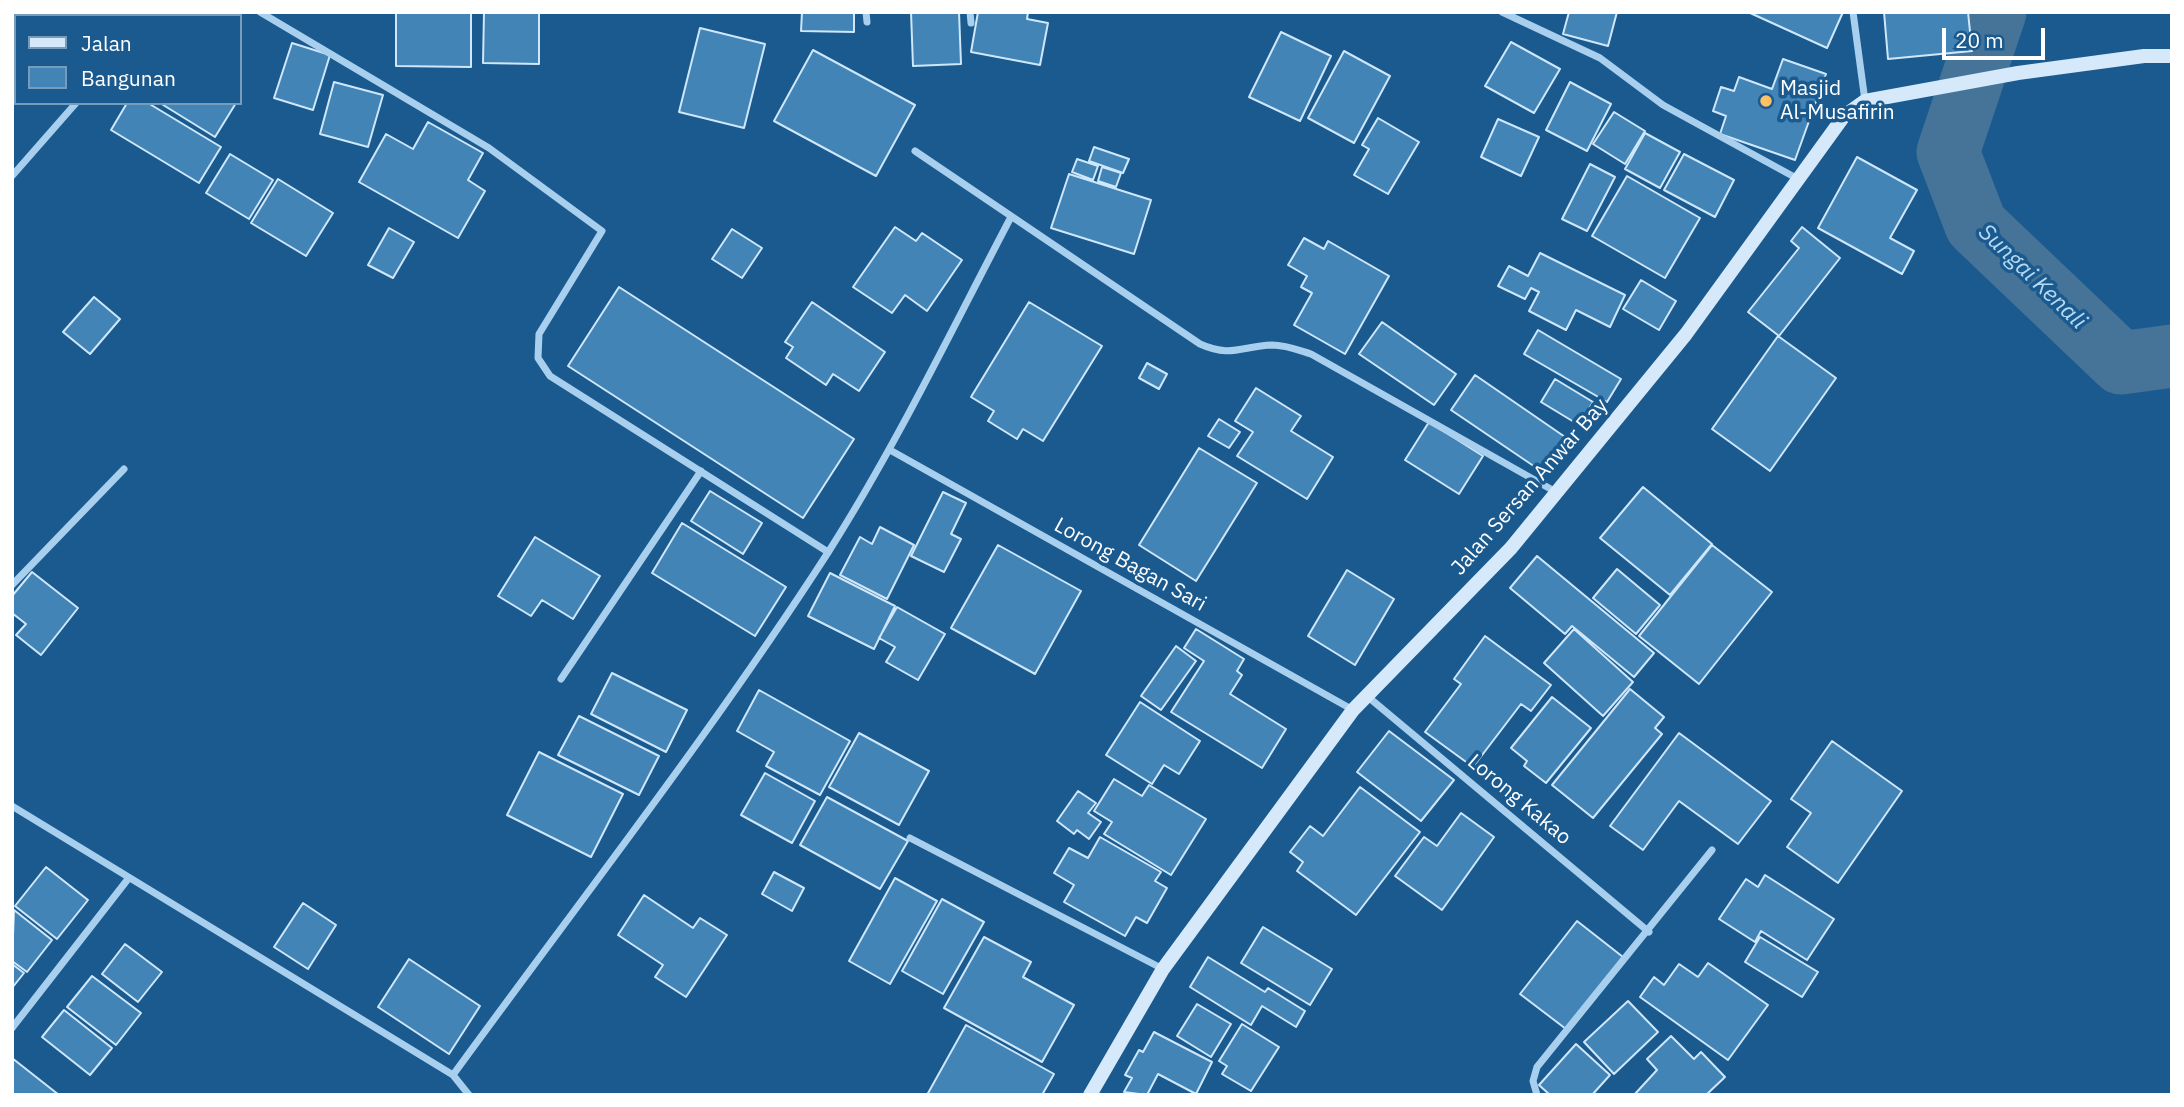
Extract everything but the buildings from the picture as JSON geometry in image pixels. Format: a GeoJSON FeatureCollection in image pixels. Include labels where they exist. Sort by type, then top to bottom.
{"type":"FeatureCollection","features":[{"type":"Feature","properties":{"kind":"main road"},"geometry":{"type":"LineString","coordinates":[[1865,101],[2018,73],[2144,56],[2172,56]]}},
{"type":"Feature","properties":{"kind":"main road","name":"Jalan Sersan Anwar Bay"},"geometry":{"type":"LineString","coordinates":[[1090,1095],[1163,969],[1353,710],[1511,548],[1686,334],[1844,116],[1865,101]]}},
{"type":"Feature","properties":{"kind":"street"},"geometry":{"type":"LineString","coordinates":[[260,12],[489,148],[602,232],[539,334],[538,358],[550,376],[828,552]]}},
{"type":"Feature","properties":{"kind":"street"},"geometry":{"type":"LineString","coordinates":[[866,12],[867,22]]}},
{"type":"Feature","properties":{"kind":"street"},"geometry":{"type":"LineString","coordinates":[[970,12],[971,23]]}},
{"type":"Feature","properties":{"kind":"street"},"geometry":{"type":"LineString","coordinates":[[1502,12],[1600,58],[1663,105],[1798,179]]}},
{"type":"Feature","properties":{"kind":"street"},"geometry":{"type":"LineString","coordinates":[[1853,12],[1865,101]]}},
{"type":"Feature","properties":{"kind":"street"},"geometry":{"type":"LineString","coordinates":[[12,176],[74,105]]}},
{"type":"Feature","properties":{"kind":"street"},"geometry":{"type":"LineString","coordinates":[[915,151],[1200,344],[1228,353],[1270,345],[1286,346],[1311,354],[1556,492]]}},
{"type":"Feature","properties":{"kind":"street"},"geometry":{"type":"LineString","coordinates":[[453,1075],[689,754],[828,552],[890,450],[1011,216]]}},
{"type":"Feature","properties":{"kind":"street","name":"Lorong Bagan Sari"},"geometry":{"type":"LineString","coordinates":[[890,450],[1353,710]]}},
{"type":"Feature","properties":{"kind":"street"},"geometry":{"type":"LineString","coordinates":[[12,585],[124,469]]}},
{"type":"Feature","properties":{"kind":"street"},"geometry":{"type":"LineString","coordinates":[[561,680],[701,471]]}},
{"type":"Feature","properties":{"kind":"street","name":"Lorong Kakao"},"geometry":{"type":"LineString","coordinates":[[1367,696],[1649,932]]}},
{"type":"Feature","properties":{"kind":"street"},"geometry":{"type":"LineString","coordinates":[[12,806],[453,1075],[469,1095]]}},
{"type":"Feature","properties":{"kind":"street"},"geometry":{"type":"LineString","coordinates":[[910,838],[1163,969]]}},
{"type":"Feature","properties":{"kind":"street"},"geometry":{"type":"LineString","coordinates":[[1537,1095],[1533,1081],[1537,1067],[1649,932],[1712,850]]}},
{"type":"Feature","properties":{"kind":"street"},"geometry":{"type":"LineString","coordinates":[[12,1028],[128,879]]}},
{"type":"Feature","properties":{"kind":"waterway","name":"Sungai Kenali"},"geometry":{"type":"LineString","coordinates":[[1995,12],[1948,152],[1976,225],[2121,363],[2172,356]]}},
{"type":"Feature","properties":{"kind":"place","name":"Masjid Al-Musafirin"},"geometry":{"type":"Point","coordinates":[1766,101]}}]}
